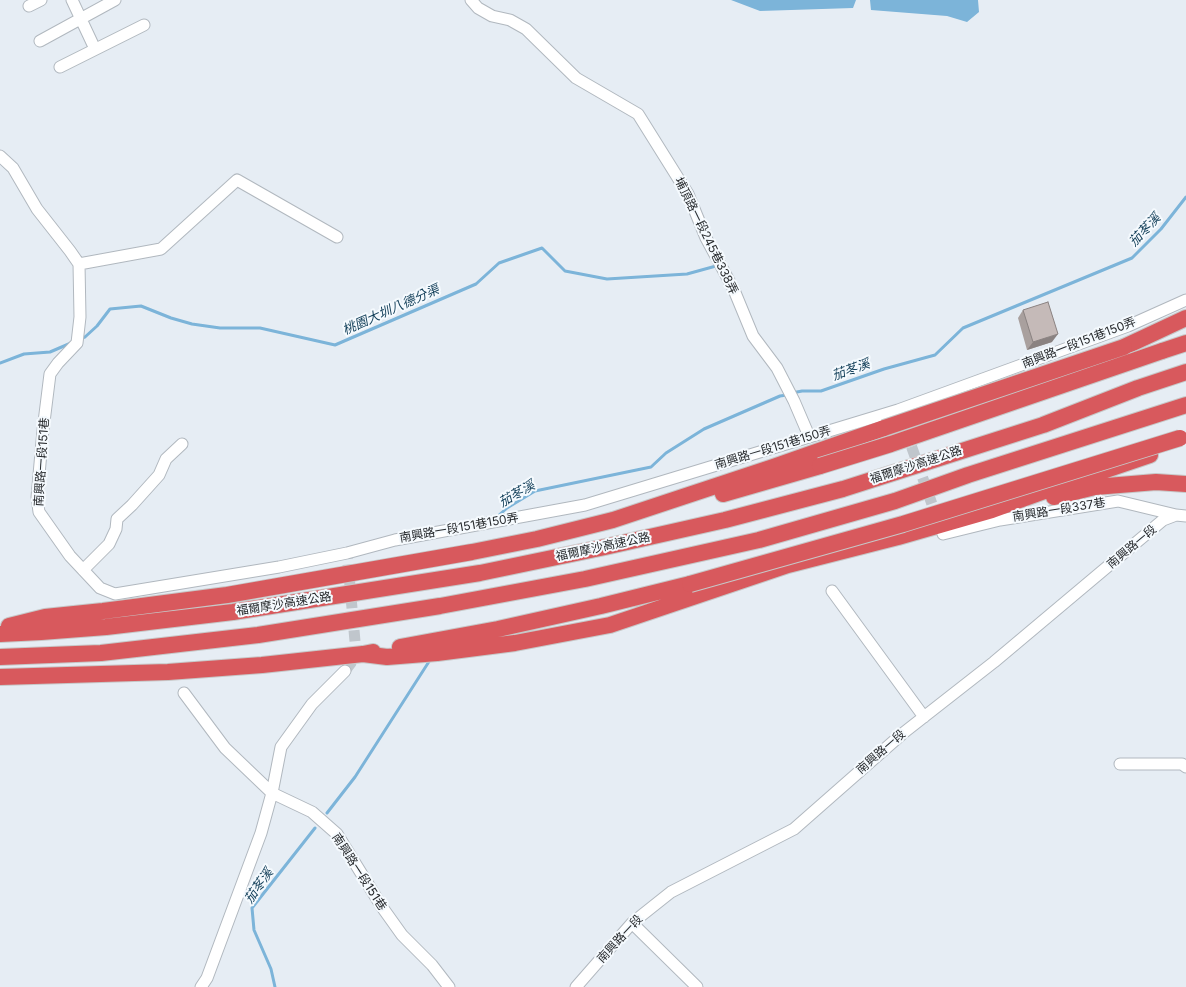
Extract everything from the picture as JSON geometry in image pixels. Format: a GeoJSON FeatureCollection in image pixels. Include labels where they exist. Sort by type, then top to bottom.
{"type":"FeatureCollection","features":[{"type":"Feature","properties":{"kind":"highway"},"geometry":{"type":"LineString","coordinates":[[1124,347],[1186,318]]}},
{"type":"Feature","properties":{"kind":"highway"},"geometry":{"type":"LineString","coordinates":[[613,520],[1124,347],[1186,328]]}},
{"type":"Feature","properties":{"kind":"highway"},"geometry":{"type":"LineString","coordinates":[[0,629],[45,617],[104,611],[227,594],[472,552],[537,539],[702,500],[891,444],[1186,343]]}},
{"type":"Feature","properties":{"kind":"highway","name":"福爾摩沙高速公路"},"geometry":{"type":"LineString","coordinates":[[0,634],[106,627],[233,612],[480,573],[605,547],[725,520],[843,488],[1043,425],[1138,388],[1186,372]]}},
{"type":"Feature","properties":{"kind":"highway"},"geometry":{"type":"LineString","coordinates":[[0,657],[101,653],[258,635],[440,606],[585,579],[759,540],[880,505],[1186,405]]}},
{"type":"Feature","properties":{"kind":"highway"},"geometry":{"type":"LineString","coordinates":[[0,677],[168,672],[262,665],[362,654],[498,629],[690,584],[903,524],[1186,437]]}},
{"type":"Feature","properties":{"kind":"highway"},"geometry":{"type":"LineString","coordinates":[[362,654],[388,657],[437,653],[515,643],[610,625],[788,565],[898,538],[992,510],[1186,442]]}},
{"type":"Feature","properties":{"kind":"highway"},"geometry":{"type":"LineString","coordinates":[[992,510],[1095,487],[1156,482],[1186,484]]}},
{"type":"Feature","properties":{"kind":"street"},"geometry":{"type":"LineString","coordinates":[[29,6],[41,0]]}},
{"type":"Feature","properties":{"kind":"street"},"geometry":{"type":"LineString","coordinates":[[72,0],[95,50]]}},
{"type":"Feature","properties":{"kind":"street"},"geometry":{"type":"LineString","coordinates":[[40,41],[115,0]]}},
{"type":"Feature","properties":{"kind":"street","name":"埔頂路一段245巷338弄"},"geometry":{"type":"LineString","coordinates":[[471,0],[478,8],[492,16],[510,20],[526,29],[576,78],[638,114],[688,194],[706,238],[734,290],[753,336],[777,368],[794,401],[809,436]]}},
{"type":"Feature","properties":{"kind":"street"},"geometry":{"type":"LineString","coordinates":[[60,67],[144,25]]}},
{"type":"Feature","properties":{"kind":"street"},"geometry":{"type":"LineString","coordinates":[[0,156],[12,168],[37,209],[79,264],[161,249],[237,180],[337,237]]}},
{"type":"Feature","properties":{"kind":"street","name":"南興路一段151巷"},"geometry":{"type":"LineString","coordinates":[[79,264],[80,317],[78,339],[50,374],[37,497],[39,512],[70,556],[100,588],[115,594],[279,567],[347,553]]}},
{"type":"Feature","properties":{"kind":"street","name":"南興路一段151巷150弄"},"geometry":{"type":"LineString","coordinates":[[347,553],[395,540],[585,505],[809,436],[878,417],[1128,326],[1186,300]]}},
{"type":"Feature","properties":{"kind":"street"},"geometry":{"type":"LineString","coordinates":[[83,570],[109,544],[116,529],[117,519],[159,475],[166,459],[182,444]]}},
{"type":"Feature","properties":{"kind":"street","name":"南興路一段337巷"},"geometry":{"type":"LineString","coordinates":[[943,534],[1000,520],[1118,501],[1181,516]]}},
{"type":"Feature","properties":{"kind":"street","name":"南興路一段"},"geometry":{"type":"LineString","coordinates":[[576,987],[632,923],[671,892],[794,829],[902,734],[994,662],[1163,520],[1181,516]]}},
{"type":"Feature","properties":{"kind":"street"},"geometry":{"type":"LineString","coordinates":[[832,591],[924,717]]}},
{"type":"Feature","properties":{"kind":"street"},"geometry":{"type":"LineString","coordinates":[[202,987],[207,978],[261,833],[272,793],[281,748],[312,704],[345,671]]}},
{"type":"Feature","properties":{"kind":"street","name":"南興路一段151巷"},"geometry":{"type":"LineString","coordinates":[[184,693],[225,748],[272,793],[312,812],[337,834],[382,907],[402,935],[432,965],[449,987]]}},
{"type":"Feature","properties":{"kind":"street"},"geometry":{"type":"LineString","coordinates":[[1120,764],[1182,764],[1186,767]]}},
{"type":"Feature","properties":{"kind":"street"},"geometry":{"type":"LineString","coordinates":[[632,923],[697,987]]}},
{"type":"Feature","properties":{"kind":"water"},"geometry":{"type":"Polygon","coordinates":[[[731,0],[856,0],[853,8],[760,11],[731,0]]]}},
{"type":"Feature","properties":{"kind":"water"},"geometry":{"type":"Polygon","coordinates":[[[870,0],[978,0],[979,12],[967,22],[947,16],[871,10],[870,0]]]}},
{"type":"Feature","properties":{"kind":"building"},"geometry":{"type":"Polygon","coordinates":[[[1048,302],[1058,334],[1033,342],[1023,310],[1048,302]]]}},
{"type":"Feature","properties":{"kind":"waterway","name":"茄苳溪"},"geometry":{"type":"LineString","coordinates":[[792,393],[802,391],[821,391],[884,369],[935,355],[963,328],[1132,258],[1161,229],[1186,197]]}},
{"type":"Feature","properties":{"kind":"waterway","name":"桃園大圳八德分渠"},"geometry":{"type":"LineString","coordinates":[[79,339],[85,337],[97,326],[110,309],[141,306],[171,318],[192,324],[220,328],[260,328],[335,345],[476,284],[499,263],[542,248],[565,271],[607,279],[687,274],[716,266]]}},
{"type":"Feature","properties":{"kind":"waterway","name":"桃園大圳八德分渠"},"geometry":{"type":"LineString","coordinates":[[0,363],[24,354],[50,352],[71,343]]}},
{"type":"Feature","properties":{"kind":"waterway","name":"茄苳溪"},"geometry":{"type":"LineString","coordinates":[[498,516],[507,508],[535,491],[651,467],[666,453],[704,429],[780,396],[787,395]]}},
{"type":"Feature","properties":{"kind":"waterway","name":"茄苳溪"},"geometry":{"type":"LineString","coordinates":[[327,813],[355,777],[430,660]]}},
{"type":"Feature","properties":{"kind":"waterway","name":"茄苳溪"},"geometry":{"type":"LineString","coordinates":[[275,987],[271,969],[254,930],[252,908],[315,828]]}},
{"type":"Feature","properties":{"kind":"tunnel"},"geometry":{"type":"LineString","coordinates":[[906,431],[938,521]]}},
{"type":"Feature","properties":{"kind":"tunnel"},"geometry":{"type":"LineString","coordinates":[[345,671],[356,652],[347,553]]}}]}
